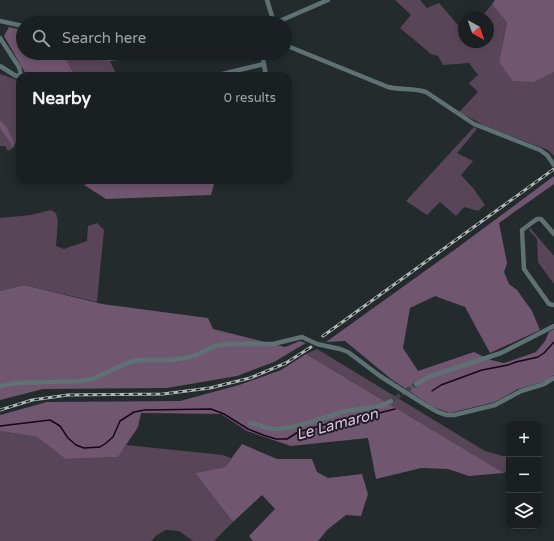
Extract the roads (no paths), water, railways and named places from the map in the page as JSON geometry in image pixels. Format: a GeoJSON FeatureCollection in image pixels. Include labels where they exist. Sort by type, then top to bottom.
{"type":"FeatureCollection","features":[{"type":"Feature","properties":{"kind":"street"},"geometry":{"type":"LineString","coordinates":[[267,0],[273,16]]}},
{"type":"Feature","properties":{"kind":"street"},"geometry":{"type":"LineString","coordinates":[[291,16],[328,0]]}},
{"type":"Feature","properties":{"kind":"street"},"geometry":{"type":"LineString","coordinates":[[0,21],[16,24]]}},
{"type":"Feature","properties":{"kind":"street"},"geometry":{"type":"LineString","coordinates":[[0,38],[19,67],[20,72]]}},
{"type":"Feature","properties":{"kind":"street"},"geometry":{"type":"LineString","coordinates":[[292,48],[388,87],[426,92],[474,124],[540,150],[547,155],[554,166]]}},
{"type":"Feature","properties":{"kind":"street"},"geometry":{"type":"LineString","coordinates":[[263,60],[265,72]]}},
{"type":"Feature","properties":{"kind":"street"},"geometry":{"type":"LineString","coordinates":[[231,72],[264,64]]}},
{"type":"Feature","properties":{"kind":"street"},"geometry":{"type":"LineString","coordinates":[[0,66],[16,76]]}},
{"type":"Feature","properties":{"kind":"street"},"geometry":{"type":"LineString","coordinates":[[554,234],[542,219],[537,218],[522,230],[524,269],[549,304],[554,305]]}},
{"type":"Feature","properties":{"kind":"street"},"geometry":{"type":"LineString","coordinates":[[416,384],[432,376],[501,353],[554,326]]}},
{"type":"Feature","properties":{"kind":"street"},"geometry":{"type":"LineString","coordinates":[[0,386],[15,383],[92,379],[130,362],[185,358],[196,355],[215,346],[226,344],[274,344],[302,337],[317,344],[348,352],[380,376],[424,404],[447,415],[454,415],[495,405],[520,391],[544,384],[554,378]]}},
{"type":"Feature","properties":{"kind":"street"},"geometry":{"type":"LineString","coordinates":[[250,423],[274,429],[299,425],[347,411],[382,406],[391,401]]}},
{"type":"Feature","properties":{"kind":"waterway","name":"Le Lamaron"},"geometry":{"type":"LineString","coordinates":[[432,391],[441,385],[482,370],[538,357],[554,342]]}},
{"type":"Feature","properties":{"kind":"waterway","name":"Le Lamaron"},"geometry":{"type":"LineString","coordinates":[[0,426],[50,420],[60,426],[68,438],[76,445],[84,448],[100,447],[113,437],[120,421],[134,412],[145,410],[211,409],[224,414],[248,429],[263,435],[276,439],[287,439],[298,432],[344,419],[371,415],[395,409]]}},
{"type":"Feature","properties":{"kind":"tunnel"},"geometry":{"type":"LineString","coordinates":[[391,401],[416,384]]}},
{"type":"Feature","properties":{"kind":"railway"},"geometry":{"type":"LineString","coordinates":[[323,336],[554,169]]}},
{"type":"Feature","properties":{"kind":"railway"},"geometry":{"type":"LineString","coordinates":[[0,410],[32,400],[68,395],[163,394],[210,388],[250,378],[286,363],[311,347]]}}]}
